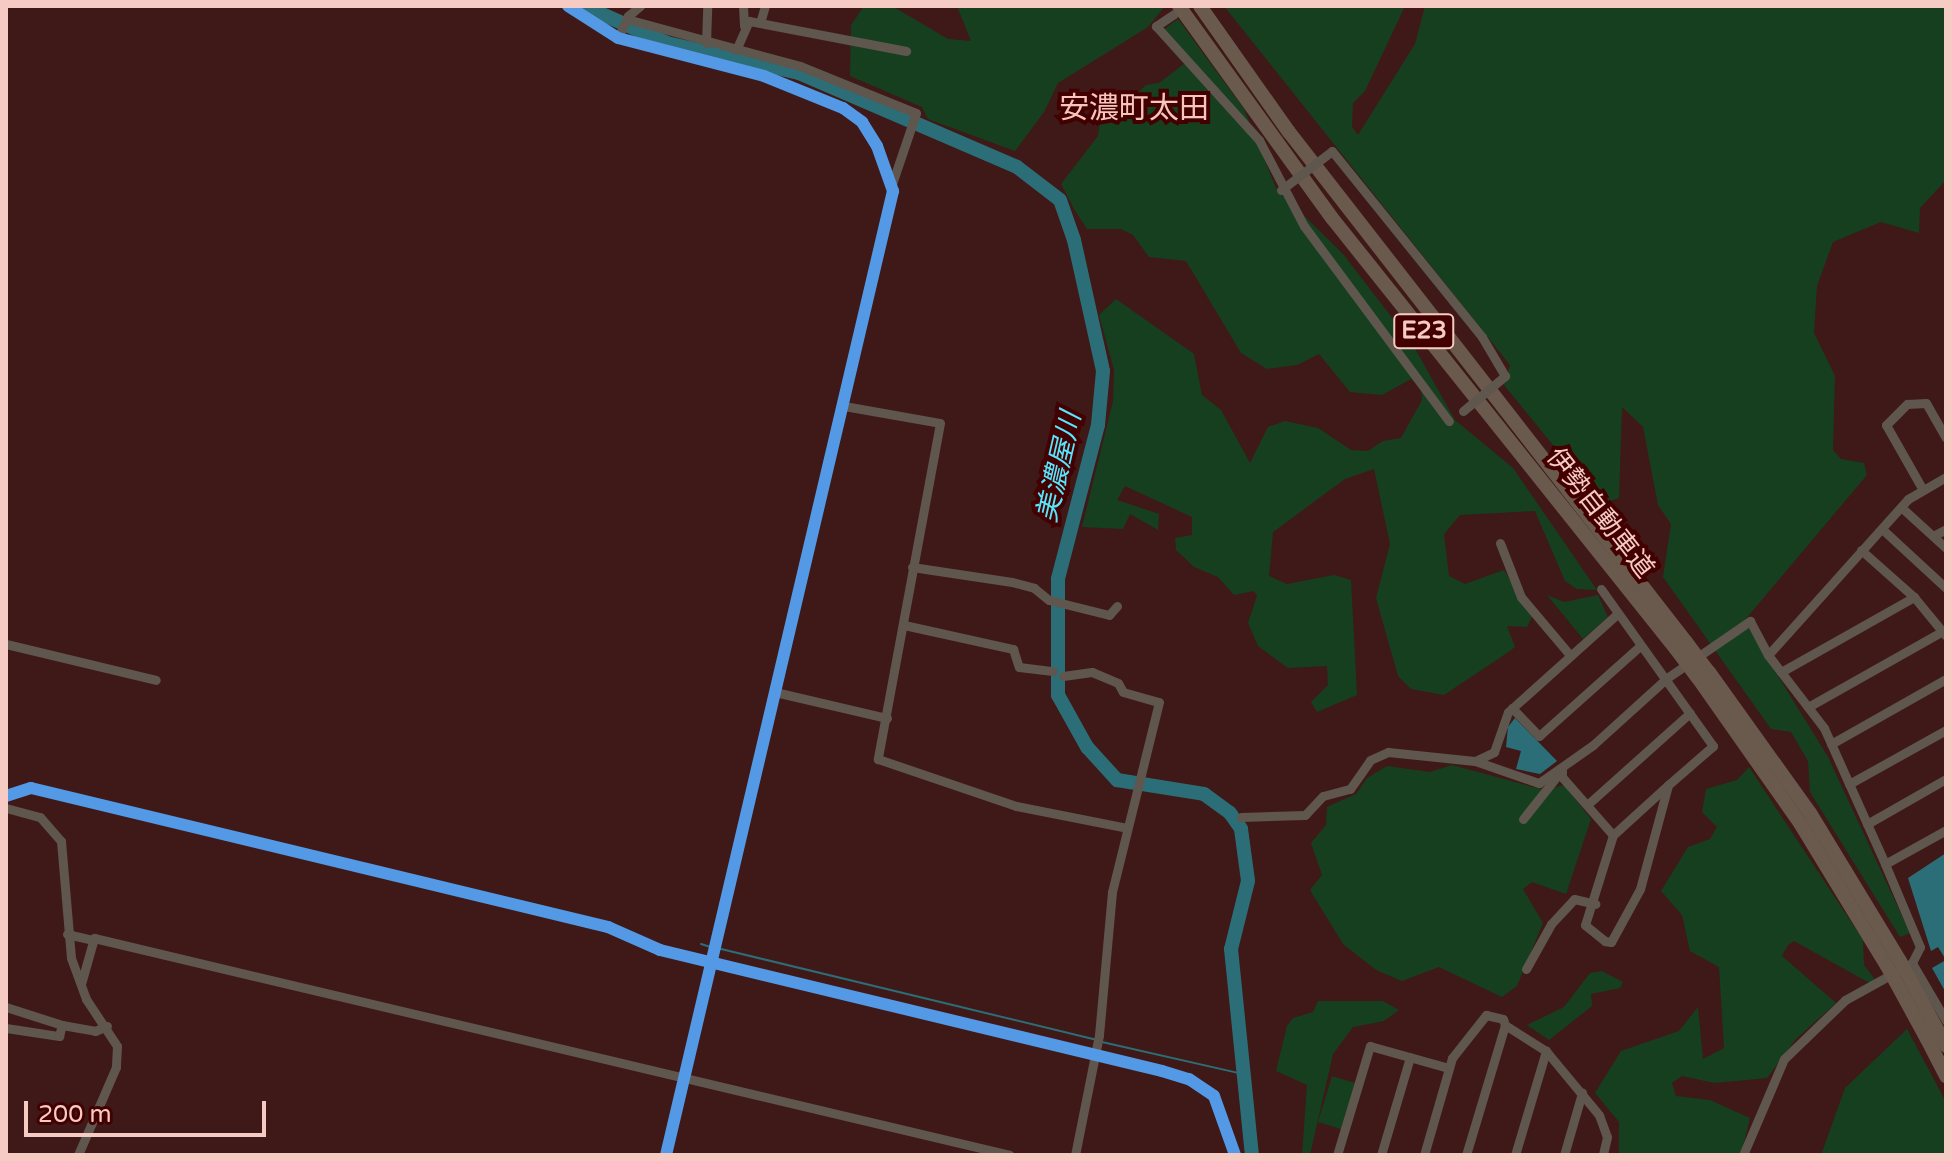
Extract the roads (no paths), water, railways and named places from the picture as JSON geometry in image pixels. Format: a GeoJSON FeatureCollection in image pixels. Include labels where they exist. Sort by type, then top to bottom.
{"type":"FeatureCollection","features":[{"type":"Feature","properties":{"kind":"highway","name":"伊勢自動車道"},"geometry":{"type":"LineString","coordinates":[[1200,6],[1289,132],[1681,646]]}},
{"type":"Feature","properties":{"kind":"highway","name":"伊勢自動車道"},"geometry":{"type":"LineString","coordinates":[[1177,10],[1332,218],[1681,646],[1810,813],[1946,1046]]}},
{"type":"Feature","properties":{"kind":"highway","name":"伊勢自動車道"},"geometry":{"type":"LineString","coordinates":[[1937,1030],[1946,1076]]}},
{"type":"Feature","properties":{"kind":"street"},"geometry":{"type":"LineString","coordinates":[[568,6],[619,37],[764,76],[843,108],[862,122],[877,146],[892,184]]}},
{"type":"Feature","properties":{"kind":"street"},"geometry":{"type":"LineString","coordinates":[[619,37],[626,20],[640,6]]}},
{"type":"Feature","properties":{"kind":"street"},"geometry":{"type":"LineString","coordinates":[[706,43],[707,6]]}},
{"type":"Feature","properties":{"kind":"street"},"geometry":{"type":"LineString","coordinates":[[736,50],[744,26],[743,6]]}},
{"type":"Feature","properties":{"kind":"street"},"geometry":{"type":"LineString","coordinates":[[760,23],[765,6]]}},
{"type":"Feature","properties":{"kind":"street"},"geometry":{"type":"LineString","coordinates":[[1177,10],[1156,26],[1259,140],[1281,190],[1449,421]]}},
{"type":"Feature","properties":{"kind":"street"},"geometry":{"type":"LineString","coordinates":[[626,20],[800,66],[916,113],[892,184],[891,209],[666,1155]]}},
{"type":"Feature","properties":{"kind":"street"},"geometry":{"type":"LineString","coordinates":[[744,26],[749,21],[906,51]]}},
{"type":"Feature","properties":{"kind":"street"},"geometry":{"type":"LineString","coordinates":[[1281,190],[1332,151],[1482,337],[1505,376],[1463,411]]}},
{"type":"Feature","properties":{"kind":"street"},"geometry":{"type":"LineString","coordinates":[[1923,490],[1886,425],[1907,404],[1926,403],[1946,438]]}},
{"type":"Feature","properties":{"kind":"street"},"geometry":{"type":"LineString","coordinates":[[844,406],[940,423],[878,759],[1016,806],[1127,828]]}},
{"type":"Feature","properties":{"kind":"street"},"geometry":{"type":"LineString","coordinates":[[1768,655],[1902,508],[1923,490],[1946,477]]}},
{"type":"Feature","properties":{"kind":"street"},"geometry":{"type":"LineString","coordinates":[[1902,508],[1946,548]]}},
{"type":"Feature","properties":{"kind":"street"},"geometry":{"type":"LineString","coordinates":[[1882,529],[1946,588]]}},
{"type":"Feature","properties":{"kind":"street"},"geometry":{"type":"LineString","coordinates":[[1933,536],[1946,529]]}},
{"type":"Feature","properties":{"kind":"street"},"geometry":{"type":"LineString","coordinates":[[1500,543],[1521,597],[1570,655]]}},
{"type":"Feature","properties":{"kind":"street"},"geometry":{"type":"LineString","coordinates":[[1808,707],[1944,634],[1914,597],[1861,550]]}},
{"type":"Feature","properties":{"kind":"street"},"geometry":{"type":"LineString","coordinates":[[912,567],[1012,582],[1034,588],[1049,600],[1109,615],[1117,606]]}},
{"type":"Feature","properties":{"kind":"street"},"geometry":{"type":"LineString","coordinates":[[1601,589],[1616,615],[1667,678],[1713,746],[1668,785],[1613,835],[1595,904],[1585,925],[1611,942],[1640,889],[1668,785]]}},
{"type":"Feature","properties":{"kind":"street"},"geometry":{"type":"LineString","coordinates":[[1781,672],[1914,597]]}},
{"type":"Feature","properties":{"kind":"street"},"geometry":{"type":"LineString","coordinates":[[1475,761],[1494,752],[1503,719],[1512,708],[1616,615]]}},
{"type":"Feature","properties":{"kind":"street"},"geometry":{"type":"LineString","coordinates":[[1241,817],[1305,815],[1323,796],[1350,789],[1370,760],[1384,753],[1475,761],[1539,783],[1564,767],[1667,678],[1750,621],[1768,655],[1808,707],[1831,744],[1920,947],[1845,1000],[1784,1059],[1743,1155]]}},
{"type":"Feature","properties":{"kind":"street"},"geometry":{"type":"LineString","coordinates":[[904,625],[1013,649],[1019,667],[1053,671]]}},
{"type":"Feature","properties":{"kind":"street"},"geometry":{"type":"LineString","coordinates":[[6,644],[156,680]]}},
{"type":"Feature","properties":{"kind":"street"},"geometry":{"type":"LineString","coordinates":[[1512,708],[1539,736],[1640,646]]}},
{"type":"Feature","properties":{"kind":"street"},"geometry":{"type":"LineString","coordinates":[[1063,676],[1092,672],[1118,683],[1123,692],[1159,702],[1112,892],[1094,1056],[1075,1155]]}},
{"type":"Feature","properties":{"kind":"street"},"geometry":{"type":"LineString","coordinates":[[1831,744],[1946,679]]}},
{"type":"Feature","properties":{"kind":"street"},"geometry":{"type":"LineString","coordinates":[[775,692],[887,718]]}},
{"type":"Feature","properties":{"kind":"street"},"geometry":{"type":"LineString","coordinates":[[1587,805],[1690,713]]}},
{"type":"Feature","properties":{"kind":"street"},"geometry":{"type":"LineString","coordinates":[[1849,784],[1946,730]]}},
{"type":"Feature","properties":{"kind":"street"},"geometry":{"type":"LineString","coordinates":[[1564,767],[1562,777],[1613,835]]}},
{"type":"Feature","properties":{"kind":"street"},"geometry":{"type":"LineString","coordinates":[[1523,819],[1564,767]]}},
{"type":"Feature","properties":{"kind":"street"},"geometry":{"type":"LineString","coordinates":[[1867,824],[1946,779]]}},
{"type":"Feature","properties":{"kind":"street"},"geometry":{"type":"LineString","coordinates":[[6,796],[31,788],[608,927],[660,950],[1189,1079],[1214,1096],[1235,1155]]}},
{"type":"Feature","properties":{"kind":"street"},"geometry":{"type":"LineString","coordinates":[[6,808],[33,813],[58,836],[66,857],[67,934],[81,984],[117,1046],[116,1067],[78,1155]]}},
{"type":"Feature","properties":{"kind":"street"},"geometry":{"type":"LineString","coordinates":[[1885,864],[1946,830]]}},
{"type":"Feature","properties":{"kind":"street"},"geometry":{"type":"LineString","coordinates":[[1526,969],[1551,924],[1574,899],[1595,904]]}},
{"type":"Feature","properties":{"kind":"street"},"geometry":{"type":"LineString","coordinates":[[67,934],[1010,1155]]}},
{"type":"Feature","properties":{"kind":"street"},"geometry":{"type":"LineString","coordinates":[[81,984],[94,940]]}},
{"type":"Feature","properties":{"kind":"street"},"geometry":{"type":"LineString","coordinates":[[62,1025],[59,1036],[7,1029],[9,1008],[62,1025],[95,1031],[107,1026]]}},
{"type":"Feature","properties":{"kind":"street"},"geometry":{"type":"LineString","coordinates":[[1424,1155],[1454,1053],[1486,1015],[1503,1019],[1505,1025],[1466,1155]]}},
{"type":"Feature","properties":{"kind":"street"},"geometry":{"type":"LineString","coordinates":[[1505,1025],[1546,1051],[1582,1093],[1604,1124],[1603,1155]]}},
{"type":"Feature","properties":{"kind":"street"},"geometry":{"type":"LineString","coordinates":[[1337,1155],[1370,1046],[1449,1068]]}},
{"type":"Feature","properties":{"kind":"street"},"geometry":{"type":"LineString","coordinates":[[1515,1155],[1546,1051]]}},
{"type":"Feature","properties":{"kind":"street"},"geometry":{"type":"LineString","coordinates":[[1381,1155],[1410,1057]]}},
{"type":"Feature","properties":{"kind":"street"},"geometry":{"type":"LineString","coordinates":[[1564,1155],[1582,1093]]}},
{"type":"Feature","properties":{"kind":"water"},"geometry":{"type":"Polygon","coordinates":[[[1515,718],[1557,761],[1540,774],[1516,769],[1521,751],[1506,747],[1508,727],[1515,718]]]}},
{"type":"Feature","properties":{"kind":"water"},"geometry":{"type":"Polygon","coordinates":[[[1946,853],[1946,960],[1938,947],[1931,951],[1908,878],[1946,853]]]}},
{"type":"Feature","properties":{"kind":"water"},"geometry":{"type":"Polygon","coordinates":[[[1946,960],[1946,993],[1932,968],[1946,960]]]}},
{"type":"Feature","properties":{"kind":"waterway","name":"美濃屋川"},"geometry":{"type":"LineString","coordinates":[[584,6],[667,43],[799,73],[1017,167],[1060,200],[1074,240],[1103,371],[1098,425],[1058,579],[1058,695],[1087,747],[1117,780],[1204,794],[1230,813],[1241,829],[1248,881],[1231,949],[1252,1155]]}},
{"type":"Feature","properties":{"kind":"waterway"},"geometry":{"type":"LineString","coordinates":[[701,944],[711,947]]}},
{"type":"Feature","properties":{"kind":"waterway"},"geometry":{"type":"LineString","coordinates":[[717,948],[1096,1040]]}},
{"type":"Feature","properties":{"kind":"waterway"},"geometry":{"type":"LineString","coordinates":[[1102,1042],[1243,1074]]}},
{"type":"Feature","properties":{"kind":"district","name":"安濃町太田"},"geometry":{"type":"Point","coordinates":[1134,109]}}]}
